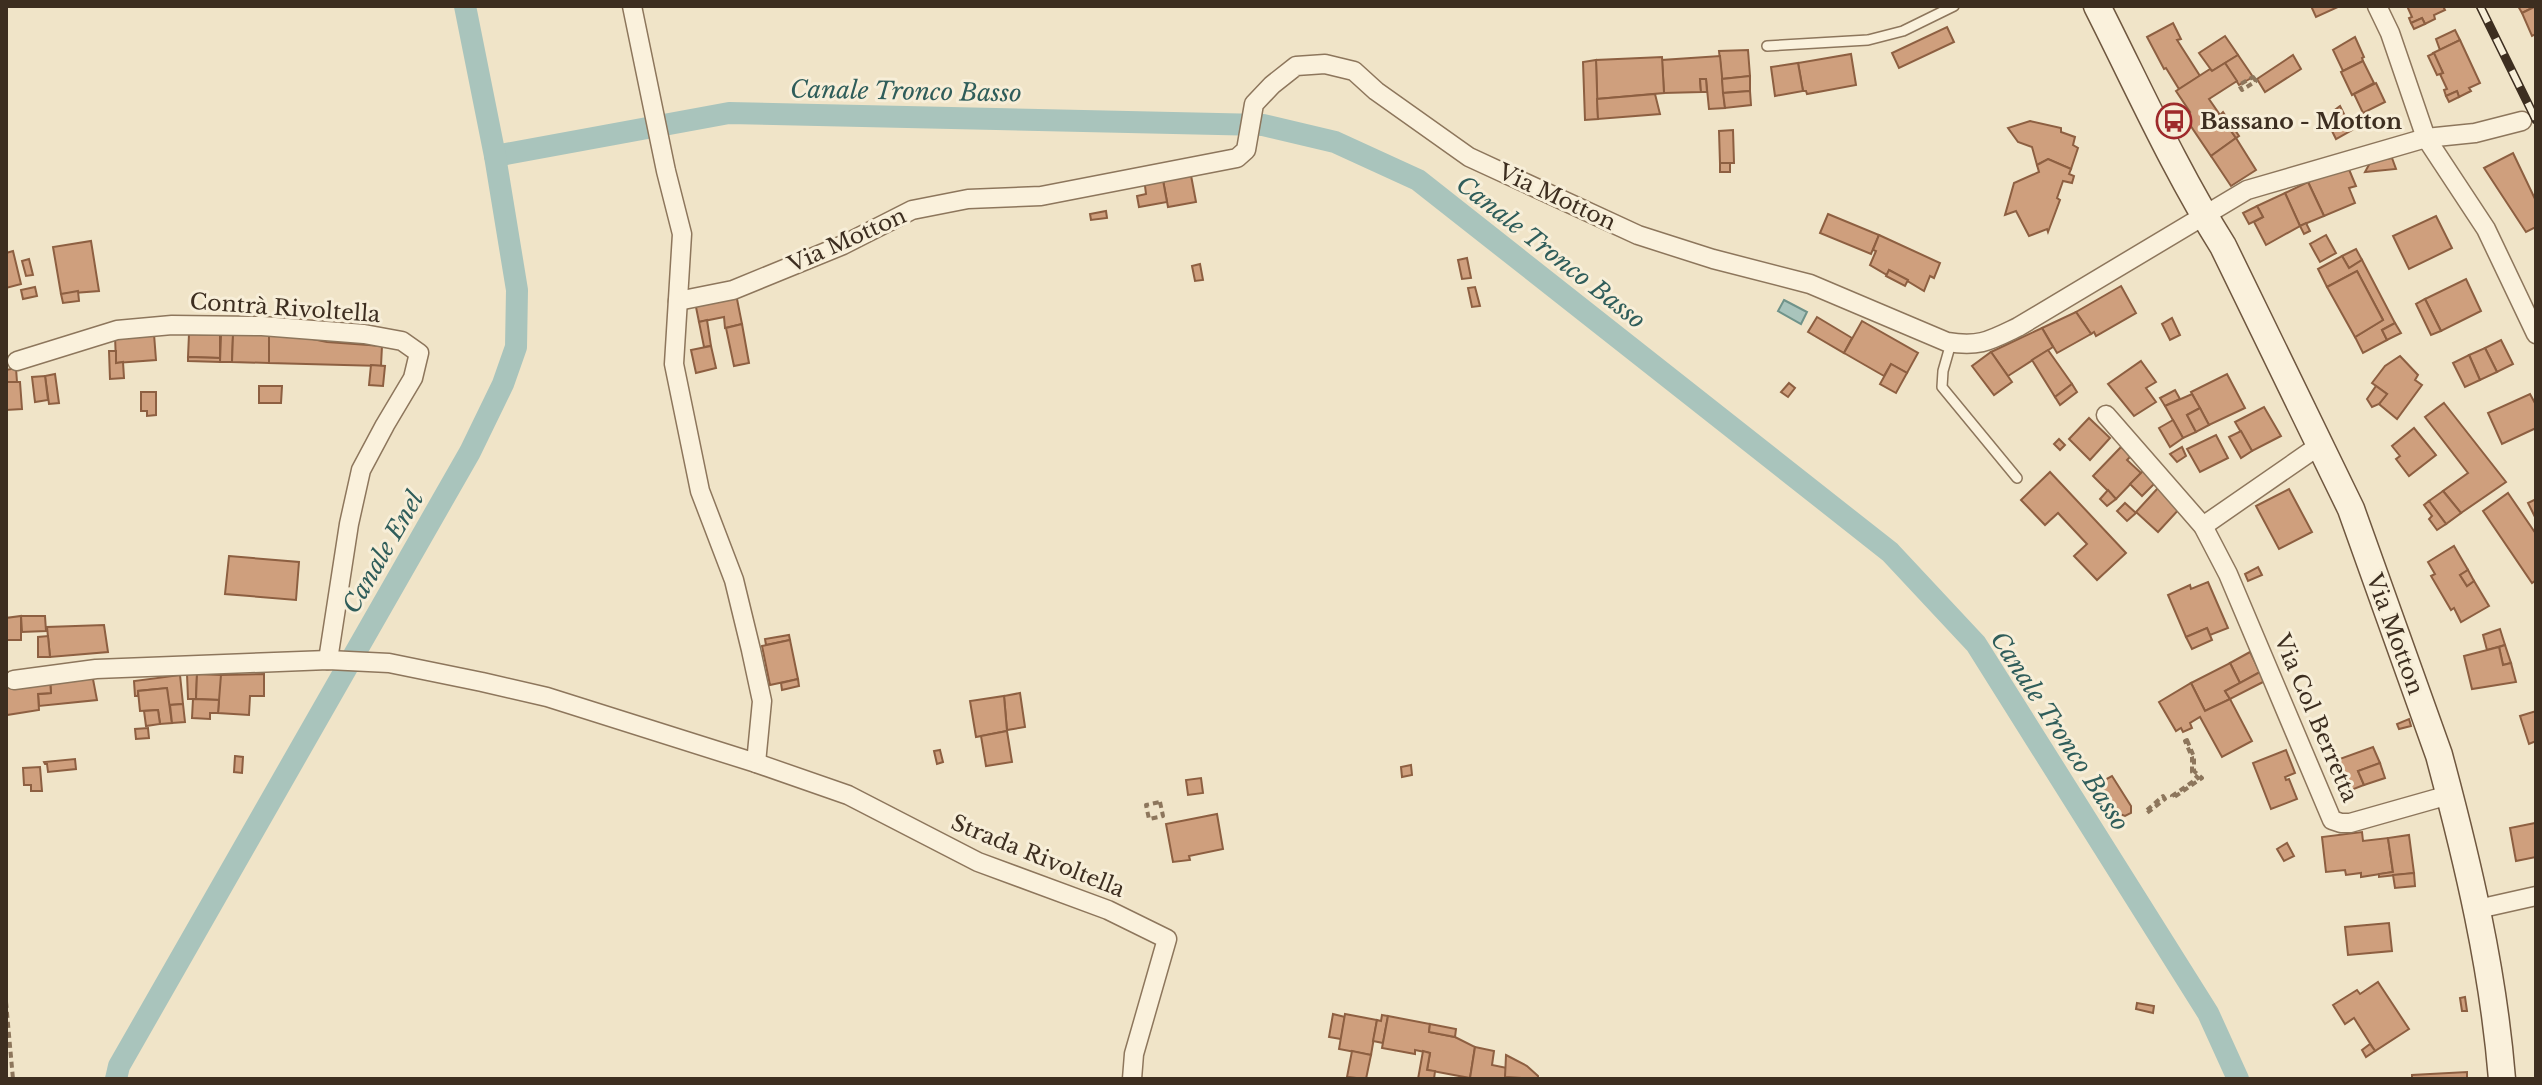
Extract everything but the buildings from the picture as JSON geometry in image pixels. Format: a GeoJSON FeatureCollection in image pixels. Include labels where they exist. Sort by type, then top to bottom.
{"type":"FeatureCollection","features":[{"type":"Feature","properties":{"kind":"main road","name":"Via Motton"},"geometry":{"type":"LineString","coordinates":[[2097,6],[2204,216],[2223,246],[2351,509],[2439,755],[2478,909],[2502,1079]]}},
{"type":"Feature","properties":{"kind":"street"},"geometry":{"type":"LineString","coordinates":[[14,680],[96,669],[328,660],[389,663],[547,697],[756,763],[762,701],[734,580],[700,491],[674,364],[682,234],[659,141],[632,6]]}},
{"type":"Feature","properties":{"kind":"street"},"geometry":{"type":"LineString","coordinates":[[2377,6],[2390,33],[2426,138],[2486,229],[2536,334]]}},
{"type":"Feature","properties":{"kind":"street","name":"Via Motton"},"geometry":{"type":"LineString","coordinates":[[678,301],[733,290],[843,245],[912,210],[968,199],[1041,196],[1237,158],[1246,150],[1254,104],[1296,66],[1325,64],[1354,71],[1376,91],[1469,157],[1638,235],[1713,259],[1810,284],[1951,343],[1982,344],[2018,327],[2204,216]]}},
{"type":"Feature","properties":{"kind":"street"},"geometry":{"type":"LineString","coordinates":[[2204,216],[2247,190],[2426,138],[2475,133],[2522,121]]}},
{"type":"Feature","properties":{"kind":"street","name":"Contrà Rivoltella"},"geometry":{"type":"LineString","coordinates":[[17,361],[117,330],[172,325],[262,326],[364,334],[402,341],[419,353],[413,378],[361,470],[349,524],[328,660]]}},
{"type":"Feature","properties":{"kind":"street","name":"Via Col Berretta"},"geometry":{"type":"LineString","coordinates":[[2106,415],[2203,526],[2228,574],[2332,820],[2350,823],[2449,795]]}},
{"type":"Feature","properties":{"kind":"street"},"geometry":{"type":"LineString","coordinates":[[2203,526],[2320,445]]}},
{"type":"Feature","properties":{"kind":"street","name":"Strada Rivoltella"},"geometry":{"type":"LineString","coordinates":[[756,763],[848,795],[978,862],[1108,910],[1167,939],[1134,1054],[1132,1079]]}},
{"type":"Feature","properties":{"kind":"street"},"geometry":{"type":"LineString","coordinates":[[2478,909],[2536,896]]}},
{"type":"Feature","properties":{"kind":"lane"},"geometry":{"type":"LineString","coordinates":[[1767,46],[1868,40],[1903,31],[1954,6]]}},
{"type":"Feature","properties":{"kind":"lane"},"geometry":{"type":"LineString","coordinates":[[1951,343],[1942,387],[2017,478]]}},
{"type":"Feature","properties":{"kind":"path"},"geometry":{"type":"LineString","coordinates":[[2187,740],[2194,757],[2194,771],[2202,778],[2173,798],[2198,778],[2192,772],[2187,740]]}},
{"type":"Feature","properties":{"kind":"path"},"geometry":{"type":"LineString","coordinates":[[2163,796],[2165,799],[2146,811],[2163,796]]}},
{"type":"Feature","properties":{"kind":"path"},"geometry":{"type":"LineString","coordinates":[[1160,802],[1163,816],[1149,819],[1146,805],[1160,802]]}},
{"type":"Feature","properties":{"kind":"path"},"geometry":{"type":"LineString","coordinates":[[6,1002],[13,1079]]}},
{"type":"Feature","properties":{"kind":"water"},"geometry":{"type":"Polygon","coordinates":[[[1784,300],[1807,312],[1801,324],[1778,311],[1784,300]]]}},
{"type":"Feature","properties":{"kind":"waterway","name":"Canale Enel"},"geometry":{"type":"LineString","coordinates":[[116,1079],[119,1066],[470,452],[503,384],[516,347],[517,290],[495,156],[465,6]]}},
{"type":"Feature","properties":{"kind":"waterway","name":"Canale Tronco Basso"},"geometry":{"type":"LineString","coordinates":[[495,156],[729,113],[1263,125],[1335,142],[1418,180],[1890,552],[1976,644],[2208,1013],[2238,1079]]}},
{"type":"Feature","properties":{"kind":"railway"},"geometry":{"type":"LineString","coordinates":[[2480,6],[2536,120]]}},
{"type":"Feature","properties":{"kind":"place","name":"Bassano - Motton"},"geometry":{"type":"Point","coordinates":[2174,121]}}]}
